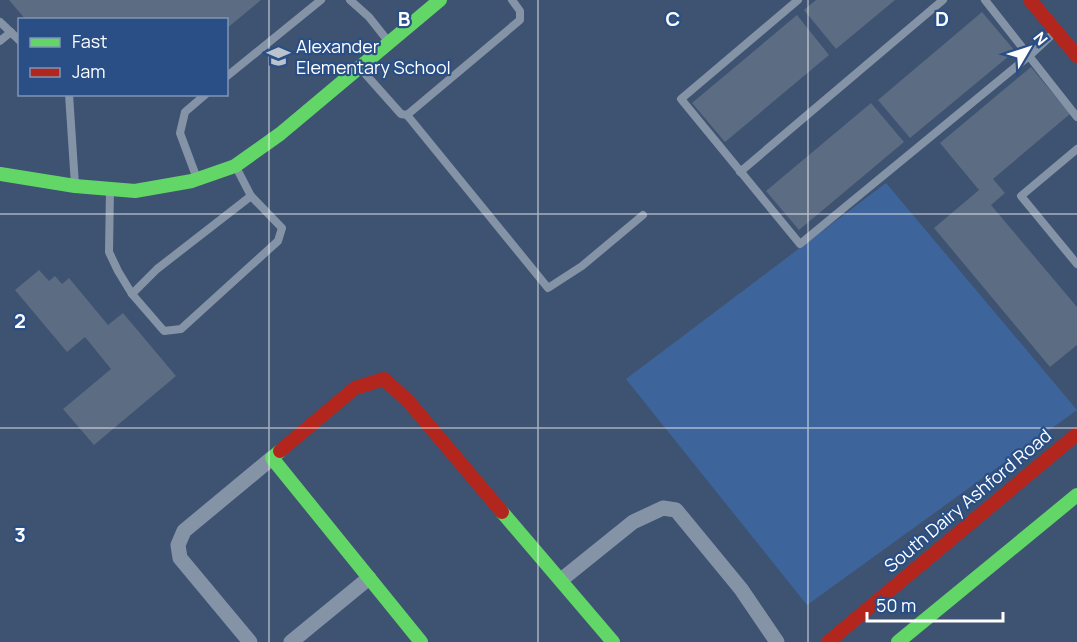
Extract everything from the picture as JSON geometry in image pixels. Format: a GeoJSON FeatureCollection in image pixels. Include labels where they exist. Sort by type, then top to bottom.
{"type":"FeatureCollection","features":[{"type":"Feature","properties":{"kind":"street"},"geometry":{"type":"LineString","coordinates":[[0,174],[75,186],[135,191],[197,179],[235,166],[280,134],[440,0]]}},
{"type":"Feature","properties":{"kind":"street"},"geometry":{"type":"LineString","coordinates":[[1030,0],[1077,56]]}},
{"type":"Feature","properties":{"kind":"street"},"geometry":{"type":"LineString","coordinates":[[250,642],[180,558],[178,545],[184,531],[355,388],[384,379],[409,402],[613,642]]}},
{"type":"Feature","properties":{"kind":"street","name":"South Dairy Ashford Road"},"geometry":{"type":"LineString","coordinates":[[828,642],[1077,434]]}},
{"type":"Feature","properties":{"kind":"street"},"geometry":{"type":"LineString","coordinates":[[272,458],[421,642]]}},
{"type":"Feature","properties":{"kind":"street"},"geometry":{"type":"LineString","coordinates":[[898,642],[1077,495]]}},
{"type":"Feature","properties":{"kind":"street"},"geometry":{"type":"LineString","coordinates":[[561,580],[633,522],[663,508],[676,510],[741,589],[777,642]]}},
{"type":"Feature","properties":{"kind":"street"},"geometry":{"type":"LineString","coordinates":[[291,642],[369,578]]}},
{"type":"Feature","properties":{"kind":"lane"},"geometry":{"type":"LineString","coordinates":[[228,75],[321,0]]}},
{"type":"Feature","properties":{"kind":"lane"},"geometry":{"type":"LineString","coordinates":[[350,0],[369,17],[389,42]]}},
{"type":"Feature","properties":{"kind":"lane"},"geometry":{"type":"LineString","coordinates":[[407,115],[520,20],[520,11],[512,0]]}},
{"type":"Feature","properties":{"kind":"lane"},"geometry":{"type":"LineString","coordinates":[[798,0],[681,99],[800,244],[1029,56],[1056,31]]}},
{"type":"Feature","properties":{"kind":"lane"},"geometry":{"type":"LineString","coordinates":[[740,172],[943,0]]}},
{"type":"Feature","properties":{"kind":"lane"},"geometry":{"type":"LineString","coordinates":[[985,0],[1077,117]]}},
{"type":"Feature","properties":{"kind":"lane"},"geometry":{"type":"LineString","coordinates":[[0,22],[18,39]]}},
{"type":"Feature","properties":{"kind":"lane"},"geometry":{"type":"LineString","coordinates":[[0,41],[11,32]]}},
{"type":"Feature","properties":{"kind":"lane"},"geometry":{"type":"LineString","coordinates":[[359,67],[401,114],[407,115],[548,288],[582,266],[643,215]]}},
{"type":"Feature","properties":{"kind":"lane"},"geometry":{"type":"LineString","coordinates":[[69,96],[75,186]]}},
{"type":"Feature","properties":{"kind":"lane"},"geometry":{"type":"LineString","coordinates":[[197,179],[180,133],[185,112],[204,96]]}},
{"type":"Feature","properties":{"kind":"lane"},"geometry":{"type":"LineString","coordinates":[[1077,149],[1021,196],[1077,264]]}},
{"type":"Feature","properties":{"kind":"lane"},"geometry":{"type":"LineString","coordinates":[[110,189],[109,252],[118,271],[132,294],[164,331],[181,329],[278,241],[282,228],[251,196],[235,166]]}},
{"type":"Feature","properties":{"kind":"lane"},"geometry":{"type":"LineString","coordinates":[[132,294],[157,269],[251,196]]}},
{"type":"Feature","properties":{"kind":"shaded area"},"geometry":{"type":"Polygon","coordinates":[[[886,183],[1077,410],[807,605],[626,379],[886,183]]]}},
{"type":"Feature","properties":{"kind":"building"},"geometry":{"type":"Polygon","coordinates":[[[9,0],[261,0],[228,27],[228,18],[24,18],[9,0]]]}},
{"type":"Feature","properties":{"kind":"building"},"geometry":{"type":"Polygon","coordinates":[[[816,0],[895,0],[836,49],[804,10],[816,0]]]}},
{"type":"Feature","properties":{"kind":"building"},"geometry":{"type":"Polygon","coordinates":[[[982,12],[1015,51],[910,138],[878,100],[982,12]]]}},
{"type":"Feature","properties":{"kind":"building"},"geometry":{"type":"Polygon","coordinates":[[[797,15],[829,55],[725,142],[692,103],[797,15]]]}},
{"type":"Feature","properties":{"kind":"building"},"geometry":{"type":"Polygon","coordinates":[[[1031,67],[1070,114],[993,179],[1005,193],[991,205],[1077,307],[1077,345],[1050,367],[934,228],[979,190],[940,143],[1031,67]]]}},
{"type":"Feature","properties":{"kind":"building"},"geometry":{"type":"Polygon","coordinates":[[[871,103],[904,142],[799,230],[766,191],[871,103]]]}},
{"type":"Feature","properties":{"kind":"building"},"geometry":{"type":"Polygon","coordinates":[[[39,270],[49,281],[55,276],[62,284],[69,278],[108,325],[123,313],[176,376],[94,445],[63,409],[111,369],[85,337],[67,352],[15,290],[39,270]]]}},
{"type":"Feature","properties":{"kind":"traffic: fast"},"geometry":{"type":"LineString","coordinates":[[0,174],[75,186],[135,191],[192,181],[235,166],[280,134],[440,0]]}},
{"type":"Feature","properties":{"kind":"traffic: fast"},"geometry":{"type":"LineString","coordinates":[[280,451],[272,458],[421,642]]}},
{"type":"Feature","properties":{"kind":"traffic: fast"},"geometry":{"type":"LineString","coordinates":[[898,642],[1077,495]]}},
{"type":"Feature","properties":{"kind":"traffic: fast"},"geometry":{"type":"LineString","coordinates":[[502,512],[613,642]]}},
{"type":"Feature","properties":{"kind":"traffic: jam"},"geometry":{"type":"LineString","coordinates":[[1030,0],[1077,56]]}},
{"type":"Feature","properties":{"kind":"traffic: jam"},"geometry":{"type":"LineString","coordinates":[[280,451],[355,388],[384,379],[409,402],[502,512]]}},
{"type":"Feature","properties":{"kind":"traffic: jam"},"geometry":{"type":"LineString","coordinates":[[828,642],[1077,434]]}},
{"type":"Feature","properties":{"kind":"place","name":"Alexander Elementary School"},"geometry":{"type":"Point","coordinates":[278,57]}}]}
